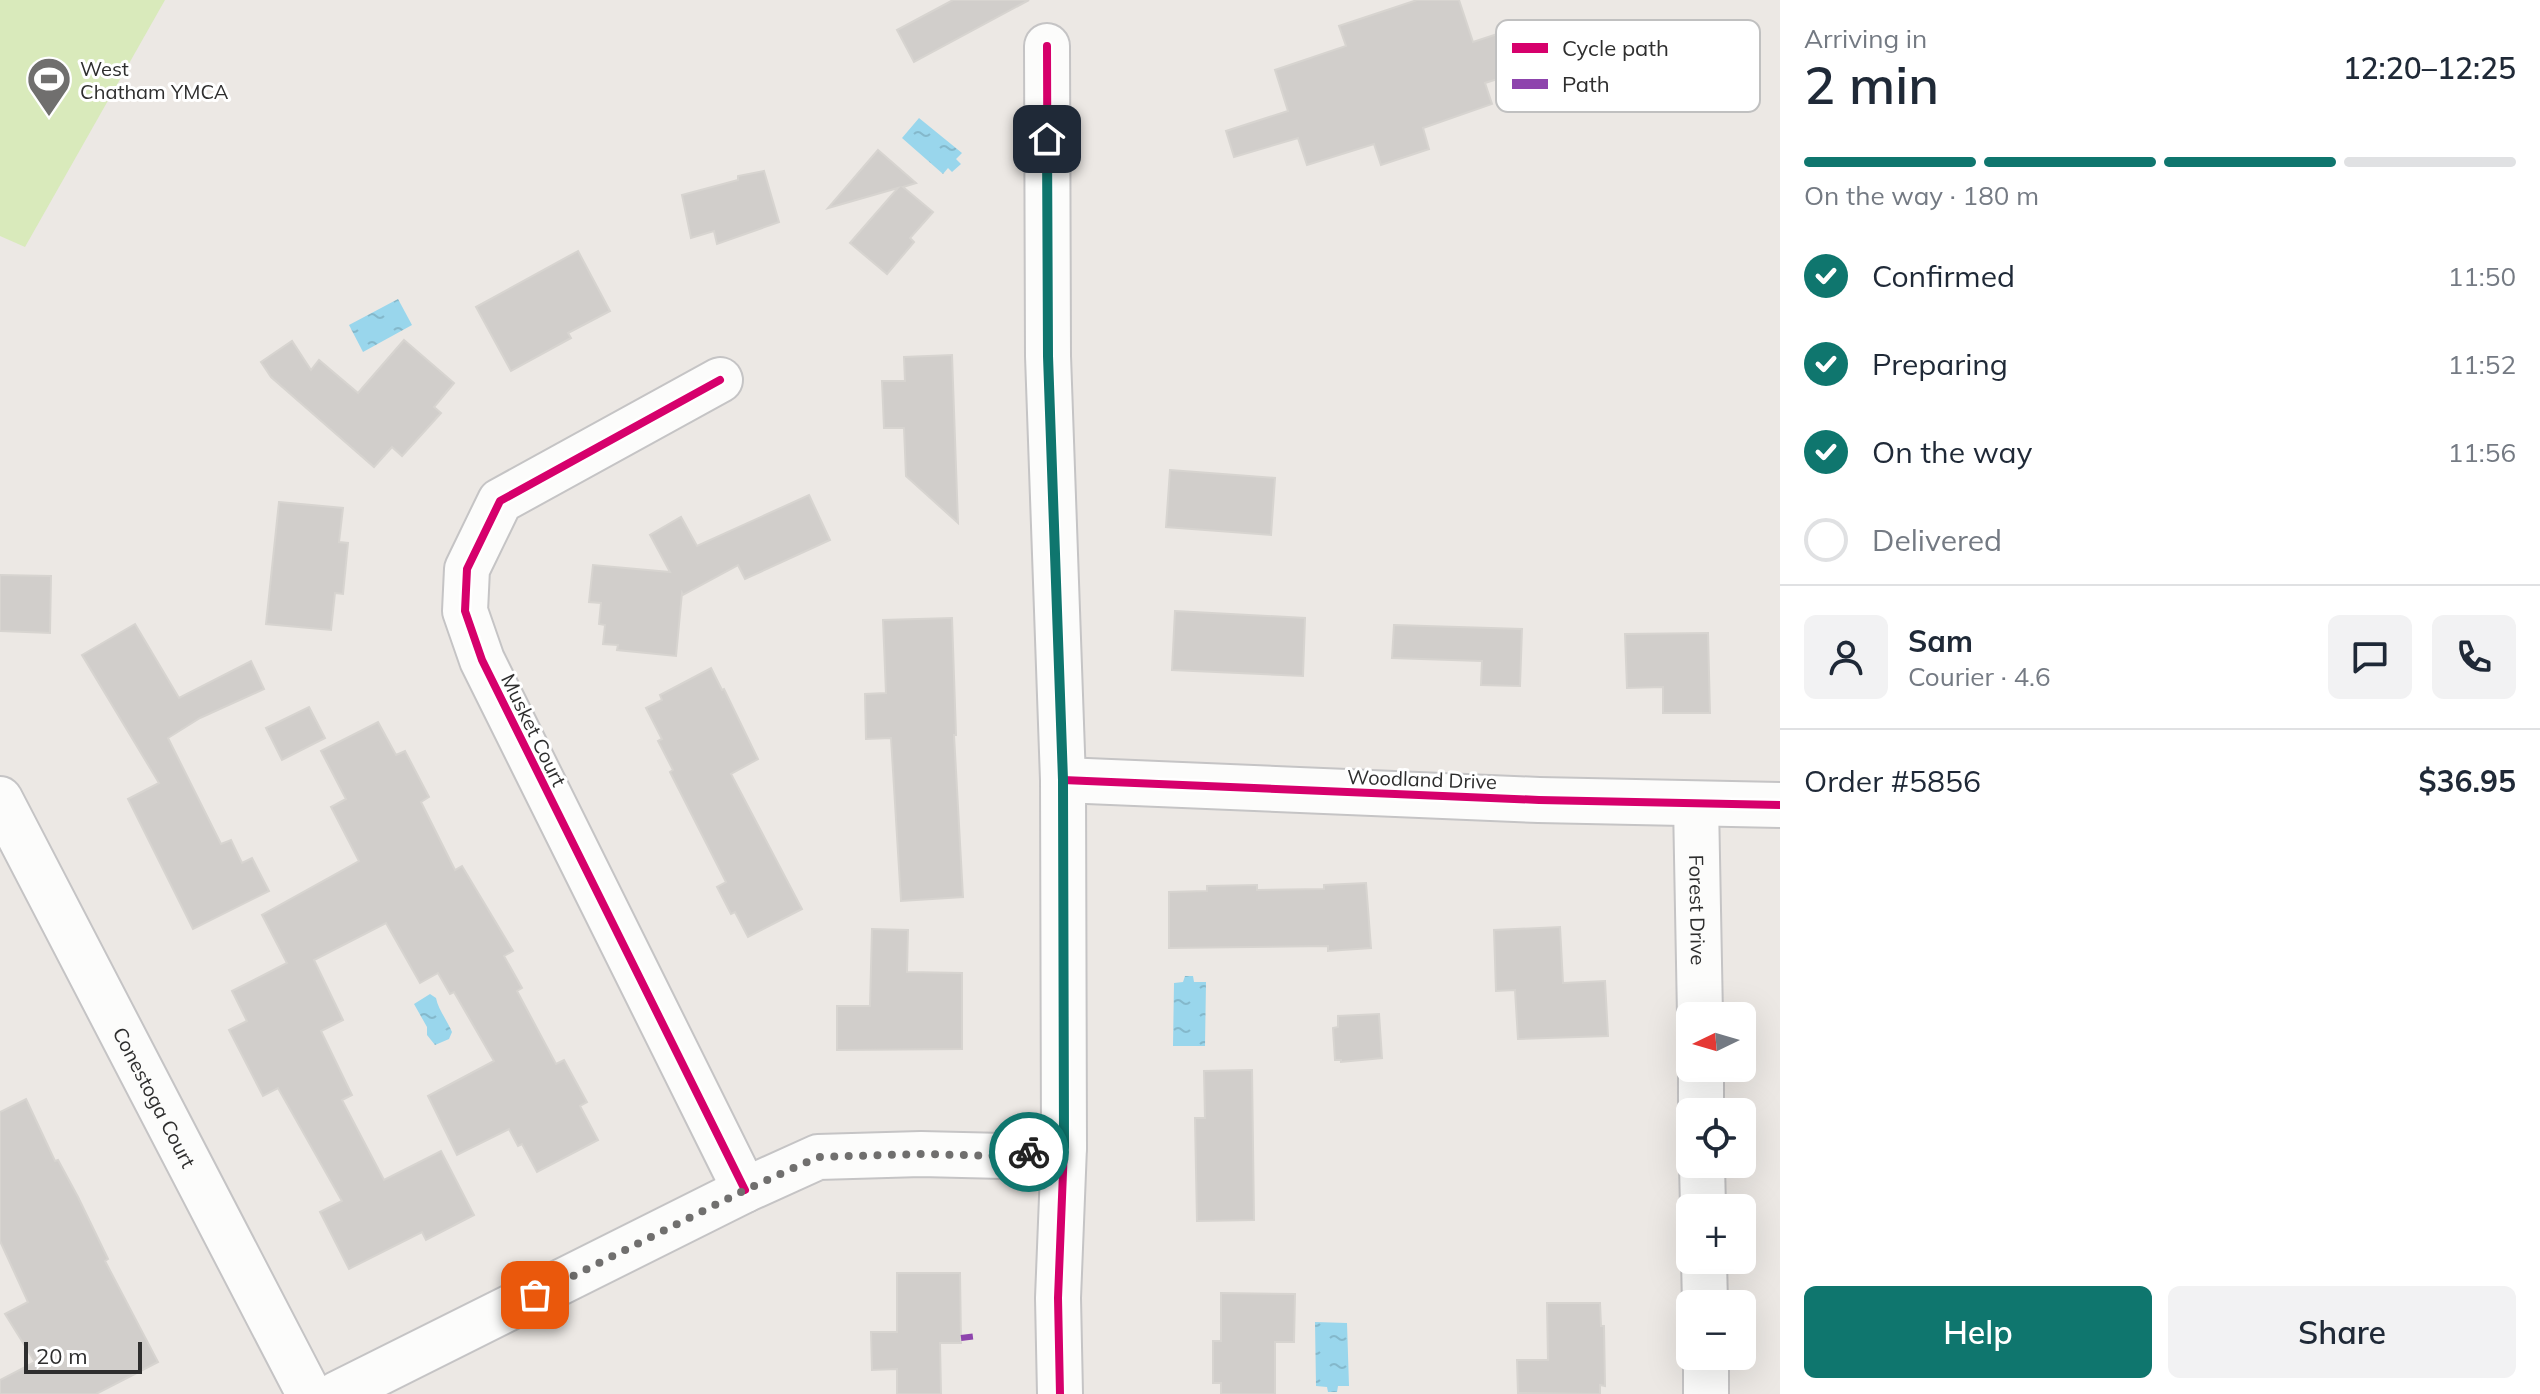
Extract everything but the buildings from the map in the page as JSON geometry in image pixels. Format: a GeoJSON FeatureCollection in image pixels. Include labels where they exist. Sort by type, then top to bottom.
{"type":"FeatureCollection","features":[{"type":"Feature","properties":{"kind":"street"},"geometry":{"type":"LineString","coordinates":[[1047,46],[1048,356],[1063,780],[1064,1147],[1058,1298],[1060,1394]]}},
{"type":"Feature","properties":{"kind":"street","name":"Musket Court"},"geometry":{"type":"LineString","coordinates":[[720,380],[500,501],[467,569],[465,611],[482,660],[745,1190]]}},
{"type":"Feature","properties":{"kind":"street","name":"Woodland Drive"},"geometry":{"type":"LineString","coordinates":[[1063,780],[1780,805]]}},
{"type":"Feature","properties":{"kind":"street","name":"Conestoga Court"},"geometry":{"type":"LineString","coordinates":[[0,799],[309,1394]]}},
{"type":"Feature","properties":{"kind":"street","name":"Forest Drive"},"geometry":{"type":"LineString","coordinates":[[1696,804],[1700,1002]]}},
{"type":"Feature","properties":{"kind":"street"},"geometry":{"type":"LineString","coordinates":[[337,1394],[745,1190],[818,1157],[921,1154],[1004,1156],[1064,1147]]}},
{"type":"Feature","properties":{"kind":"street"},"geometry":{"type":"LineString","coordinates":[[1706,1370],[1706,1394]]}},
{"type":"Feature","properties":{"kind":"green space","name":"West Chatham YMCA"},"geometry":{"type":"Polygon","coordinates":[[[0,0],[165,0],[25,247],[0,236],[0,0]]]}},
{"type":"Feature","properties":{"kind":"water"},"geometry":{"type":"Polygon","coordinates":[[[919,118],[962,153],[956,159],[961,164],[952,172],[948,168],[943,174],[902,138],[919,118]]]}},
{"type":"Feature","properties":{"kind":"water"},"geometry":{"type":"Polygon","coordinates":[[[398,299],[412,325],[363,352],[349,325],[398,299]]]}},
{"type":"Feature","properties":{"kind":"water"},"geometry":{"type":"Polygon","coordinates":[[[1185,976],[1193,976],[1194,982],[1206,982],[1205,1046],[1173,1046],[1174,983],[1183,982],[1185,976]]]}},
{"type":"Feature","properties":{"kind":"water"},"geometry":{"type":"Polygon","coordinates":[[[430,994],[436,998],[452,1032],[449,1039],[435,1045],[427,1035],[427,1027],[414,1004],[430,994]]]}},
{"type":"Feature","properties":{"kind":"water"},"geometry":{"type":"Polygon","coordinates":[[[1315,1322],[1347,1323],[1349,1386],[1338,1386],[1337,1392],[1328,1392],[1327,1387],[1316,1386],[1315,1322]]]}},
{"type":"Feature","properties":{"kind":"marked path"},"geometry":{"type":"LineString","coordinates":[[961,1338],[976,1336]]}},
{"type":"Feature","properties":{"kind":"cycle path"},"geometry":{"type":"LineString","coordinates":[[1047,46],[1048,356],[1063,780],[1064,1147],[1058,1298],[1060,1394]]}},
{"type":"Feature","properties":{"kind":"cycle path"},"geometry":{"type":"LineString","coordinates":[[720,380],[500,501],[467,569],[465,611],[482,660],[745,1190]]}},
{"type":"Feature","properties":{"kind":"cycle path"},"geometry":{"type":"LineString","coordinates":[[1063,780],[1539,800],[1780,805]]}},
{"type":"Feature","properties":{"kind":"way so far"},"geometry":{"type":"LineString","coordinates":[[535,1295],[818,1157],[921,1154],[1004,1156],[1029,1152]]}},
{"type":"Feature","properties":{"kind":"place","name":"West Chatham YMCA"},"geometry":{"type":"Point","coordinates":[49,118]}},
{"type":"Feature","properties":{"kind":"route"},"geometry":{"type":"LineString","coordinates":[[1029,1152],[1064,1147],[1063,780],[1048,356],[1047,139]]}}]}
